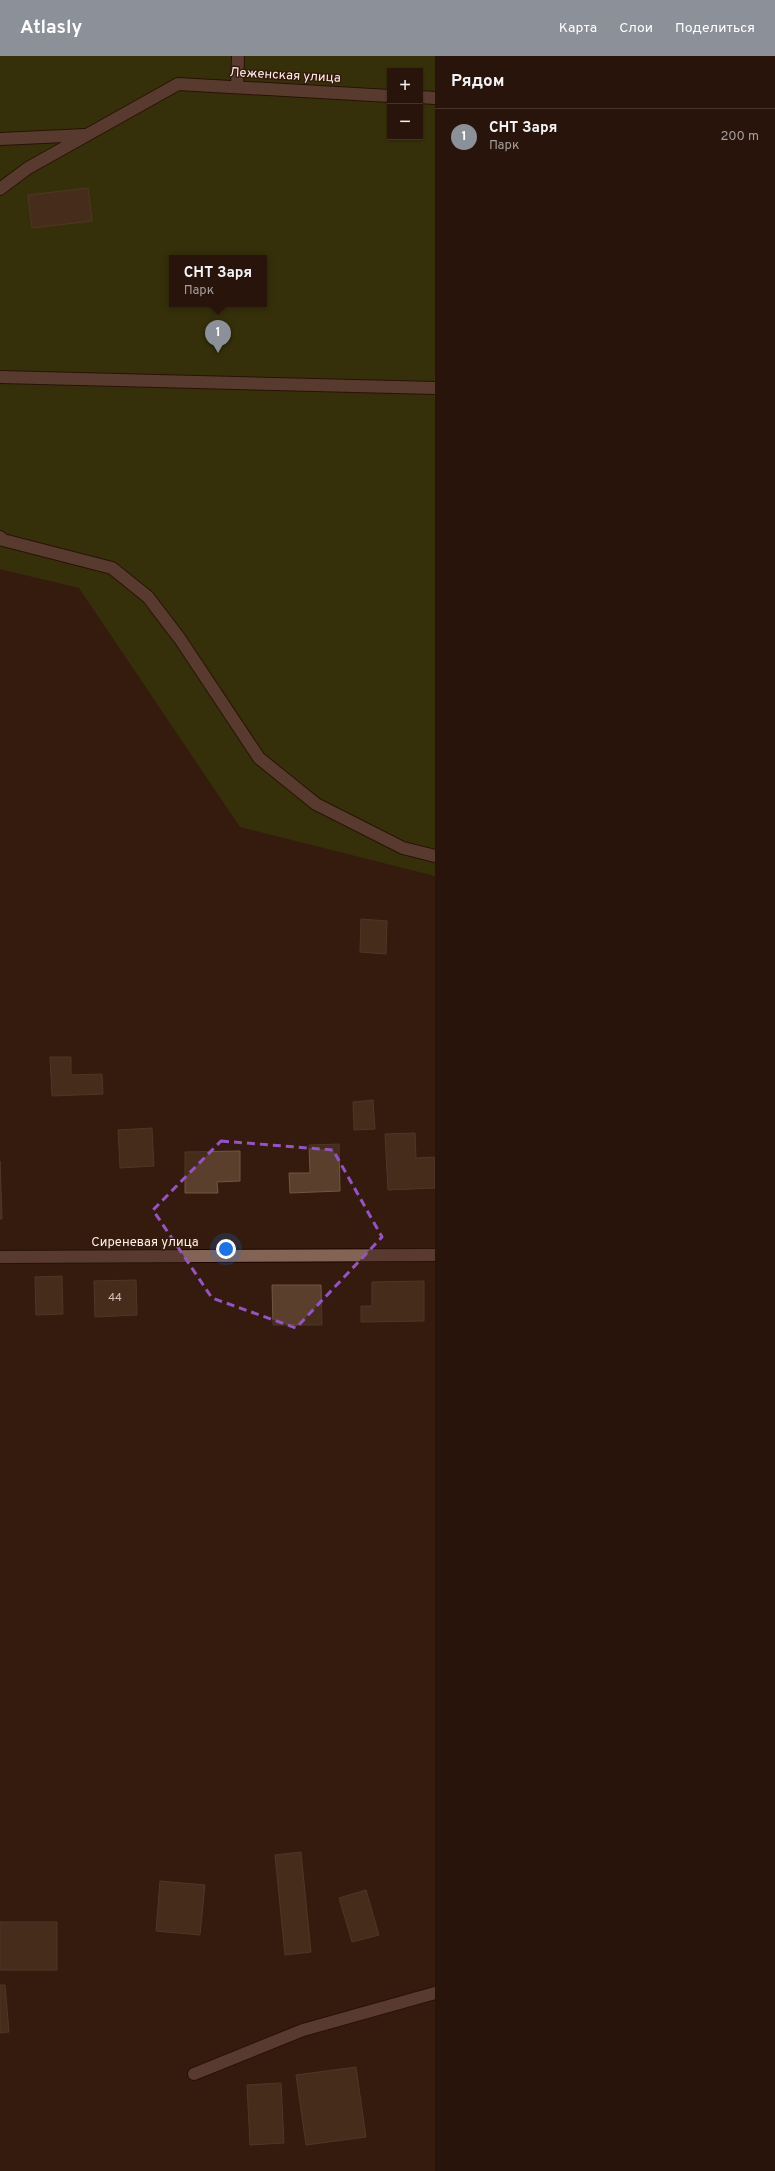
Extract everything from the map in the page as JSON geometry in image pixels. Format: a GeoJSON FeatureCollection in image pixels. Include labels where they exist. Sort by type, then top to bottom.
{"type":"FeatureCollection","features":[{"type":"Feature","properties":{"kind":"street"},"geometry":{"type":"LineString","coordinates":[[237,87],[238,56]]}},
{"type":"Feature","properties":{"kind":"street","name":"Леженская улица"},"geometry":{"type":"LineString","coordinates":[[86,135],[178,84],[387,96]]}},
{"type":"Feature","properties":{"kind":"street"},"geometry":{"type":"LineString","coordinates":[[423,97],[435,98]]}},
{"type":"Feature","properties":{"kind":"street"},"geometry":{"type":"LineString","coordinates":[[0,139],[86,135]]}},
{"type":"Feature","properties":{"kind":"street"},"geometry":{"type":"LineString","coordinates":[[0,189],[28,168],[86,135]]}},
{"type":"Feature","properties":{"kind":"street"},"geometry":{"type":"LineString","coordinates":[[0,377],[435,388]]}},
{"type":"Feature","properties":{"kind":"street"},"geometry":{"type":"LineString","coordinates":[[0,537],[3,540],[112,568],[148,597],[180,639],[259,758],[316,804],[403,848],[435,856]]}},
{"type":"Feature","properties":{"kind":"street","name":"Сиреневая улица"},"geometry":{"type":"LineString","coordinates":[[0,1257],[435,1256]]}},
{"type":"Feature","properties":{"kind":"street"},"geometry":{"type":"LineString","coordinates":[[194,2074],[303,2030],[435,1993]]}},
{"type":"Feature","properties":{"kind":"highlighted area"},"geometry":{"type":"Polygon","coordinates":[[[221,1141],[333,1150],[382,1237],[296,1328],[212,1298],[153,1210],[221,1141]]]}},
{"type":"Feature","properties":{"kind":"green space"},"geometry":{"type":"Polygon","coordinates":[[[0,56],[435,56],[435,876],[240,827],[79,588],[0,569],[0,56]]]}},
{"type":"Feature","properties":{"kind":"building"},"geometry":{"type":"Polygon","coordinates":[[[88,188],[92,221],[32,228],[28,195],[88,188]]]}},
{"type":"Feature","properties":{"kind":"building"},"geometry":{"type":"Polygon","coordinates":[[[361,919],[387,921],[386,954],[360,952],[361,919]]]}},
{"type":"Feature","properties":{"kind":"building"},"geometry":{"type":"Polygon","coordinates":[[[50,1057],[71,1057],[71,1075],[102,1074],[103,1094],[52,1096],[50,1057]]]}},
{"type":"Feature","properties":{"kind":"building"},"geometry":{"type":"Polygon","coordinates":[[[373,1100],[375,1129],[354,1130],[353,1102],[373,1100]]]}},
{"type":"Feature","properties":{"kind":"building"},"geometry":{"type":"Polygon","coordinates":[[[152,1128],[154,1166],[120,1168],[118,1130],[152,1128]]]}},
{"type":"Feature","properties":{"kind":"building"},"geometry":{"type":"Polygon","coordinates":[[[415,1133],[416,1158],[435,1157],[435,1188],[388,1190],[385,1134],[415,1133]]]}},
{"type":"Feature","properties":{"kind":"building"},"geometry":{"type":"Polygon","coordinates":[[[339,1144],[340,1191],[290,1193],[289,1173],[310,1173],[309,1145],[339,1144]]]}},
{"type":"Feature","properties":{"kind":"building"},"geometry":{"type":"Polygon","coordinates":[[[240,1151],[240,1181],[217,1182],[218,1193],[185,1193],[185,1152],[240,1151]]]}},
{"type":"Feature","properties":{"kind":"building"},"geometry":{"type":"Polygon","coordinates":[[[0,1161],[2,1219],[0,1219],[0,1161]]]}},
{"type":"Feature","properties":{"kind":"building"},"geometry":{"type":"Polygon","coordinates":[[[62,1276],[63,1314],[36,1315],[35,1277],[62,1276]]]}},
{"type":"Feature","properties":{"kind":"building"},"geometry":{"type":"Polygon","coordinates":[[[136,1280],[137,1315],[95,1317],[94,1281],[136,1280]]]}},
{"type":"Feature","properties":{"kind":"building"},"geometry":{"type":"Polygon","coordinates":[[[424,1281],[424,1321],[361,1322],[361,1306],[372,1306],[372,1282],[424,1281]]]}},
{"type":"Feature","properties":{"kind":"building"},"geometry":{"type":"Polygon","coordinates":[[[272,1285],[321,1285],[322,1325],[273,1325],[272,1285]]]}},
{"type":"Feature","properties":{"kind":"building"},"geometry":{"type":"Polygon","coordinates":[[[301,1852],[311,1952],[285,1955],[275,1855],[301,1852]]]}},
{"type":"Feature","properties":{"kind":"building"},"geometry":{"type":"Polygon","coordinates":[[[160,1881],[205,1885],[200,1935],[156,1931],[160,1881]]]}},
{"type":"Feature","properties":{"kind":"building"},"geometry":{"type":"Polygon","coordinates":[[[366,1890],[379,1935],[352,1942],[339,1898],[366,1890]]]}},
{"type":"Feature","properties":{"kind":"building"},"geometry":{"type":"Polygon","coordinates":[[[0,1922],[57,1922],[57,1970],[0,1970],[0,1922]]]}},
{"type":"Feature","properties":{"kind":"building"},"geometry":{"type":"Polygon","coordinates":[[[0,1985],[5,1985],[9,2032],[0,2033],[0,1985]]]}},
{"type":"Feature","properties":{"kind":"building"},"geometry":{"type":"Polygon","coordinates":[[[356,2067],[366,2137],[306,2145],[296,2075],[356,2067]]]}},
{"type":"Feature","properties":{"kind":"building"},"geometry":{"type":"Polygon","coordinates":[[[281,2083],[284,2143],[250,2145],[247,2085],[281,2083]]]}},
{"type":"Feature","properties":{"kind":"place","name":"СНТ Заря"},"geometry":{"type":"Point","coordinates":[218,353]}}]}
